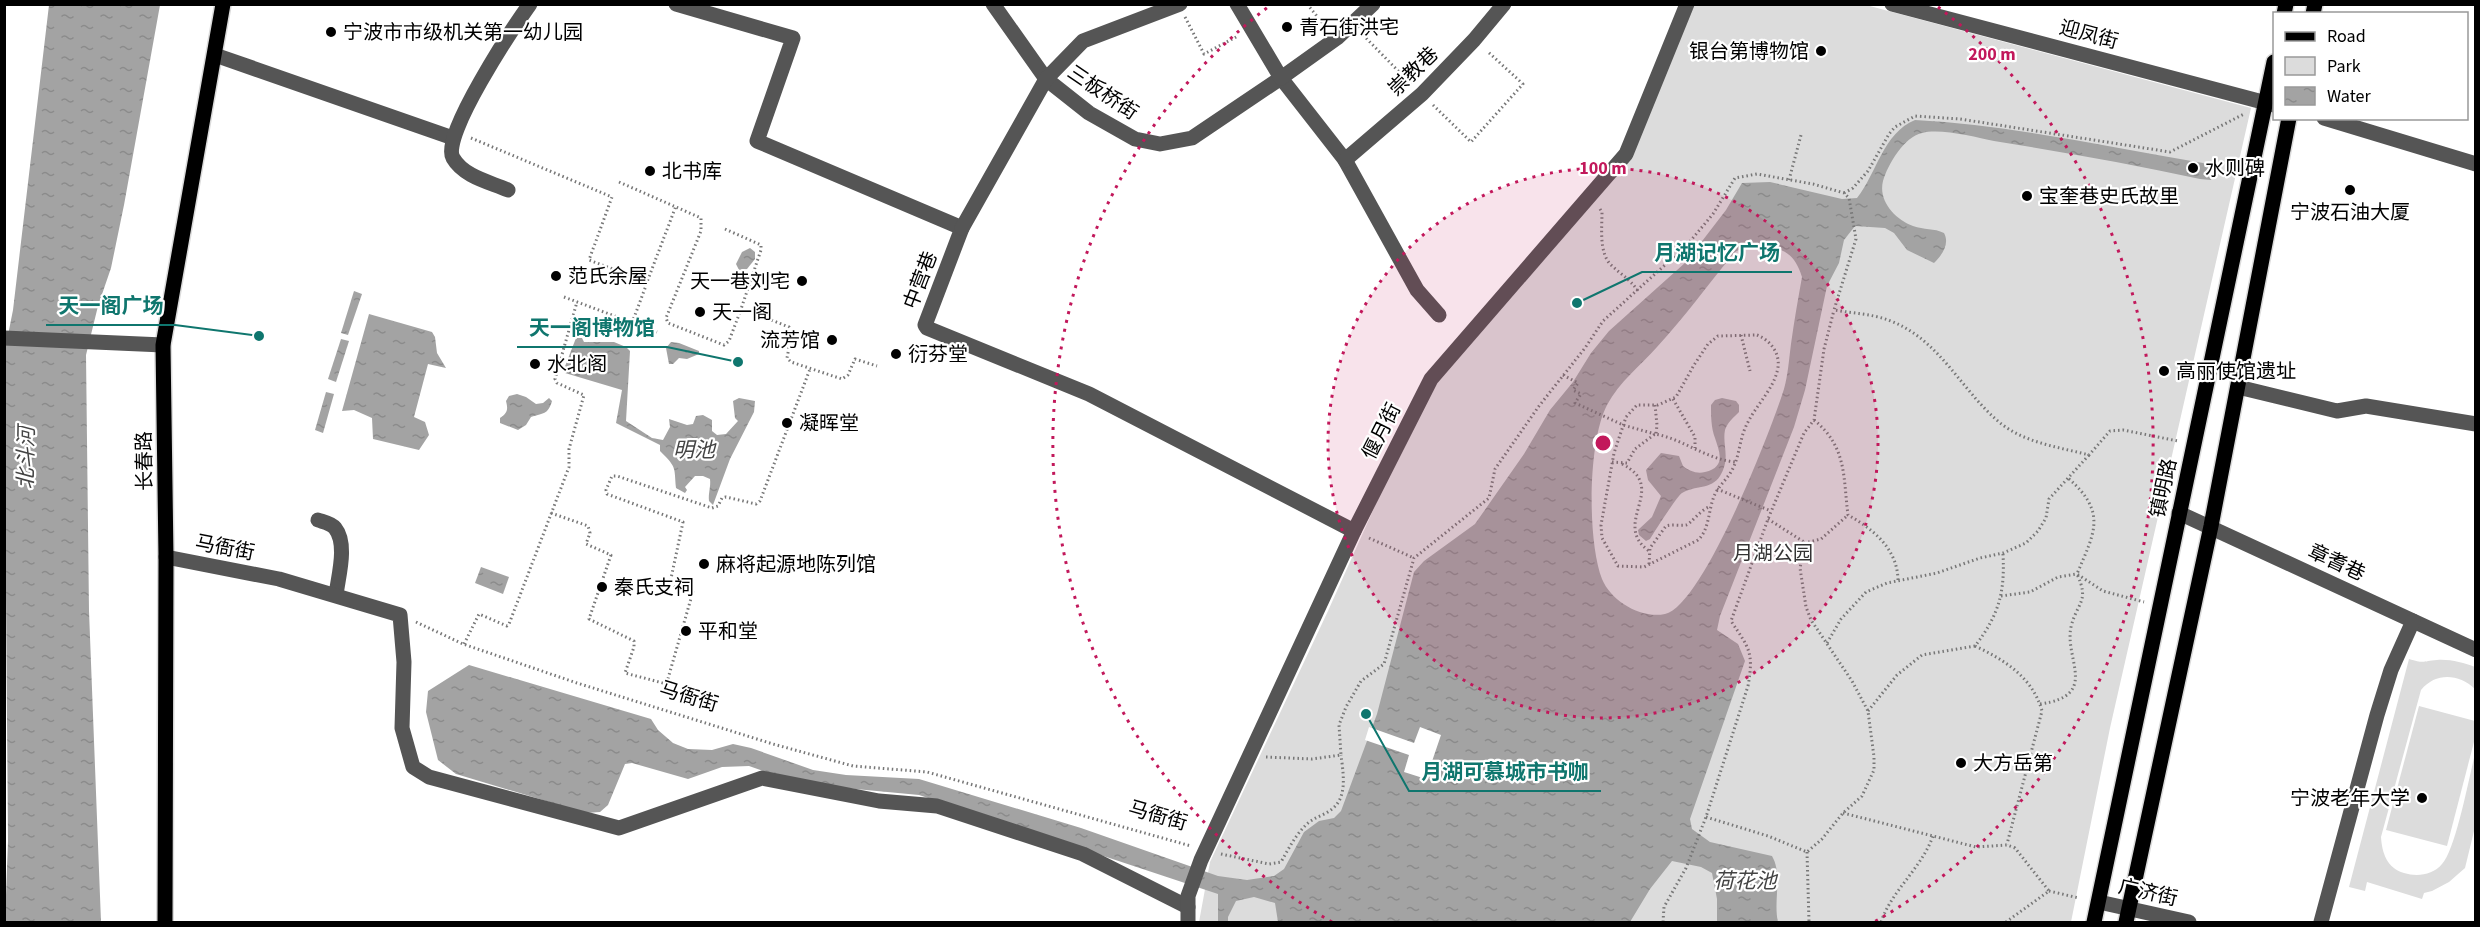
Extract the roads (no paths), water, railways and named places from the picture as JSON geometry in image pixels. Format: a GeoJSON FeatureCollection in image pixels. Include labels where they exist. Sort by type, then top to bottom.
{"type":"FeatureCollection","features":[{"type":"Feature","properties":{"kind":"main road","name":"长春路"},"geometry":{"type":"LineString","coordinates":[[165,922],[166,557],[163,345],[223,4]]}},
{"type":"Feature","properties":{"kind":"main road","name":"镇明路"},"geometry":{"type":"LineString","coordinates":[[2094,922],[2273,67]]}},
{"type":"Feature","properties":{"kind":"main road"},"geometry":{"type":"LineString","coordinates":[[2127,915],[2211,526],[2289,120]]}},
{"type":"Feature","properties":{"kind":"street"},"geometry":{"type":"LineString","coordinates":[[508,190],[466,172],[460,166],[452,157],[454,135],[497,53],[530,4]]}},
{"type":"Feature","properties":{"kind":"street"},"geometry":{"type":"LineString","coordinates":[[676,4],[793,38],[757,141],[962,228],[1046,79],[1083,42],[1179,5]]}},
{"type":"Feature","properties":{"kind":"street","name":"三板桥街"},"geometry":{"type":"LineString","coordinates":[[993,4],[1046,79],[1089,113],[1135,139],[1160,144],[1192,138],[1336,38],[1373,4]]}},
{"type":"Feature","properties":{"kind":"street"},"geometry":{"type":"LineString","coordinates":[[1237,4],[1281,78],[1345,160],[1416,290],[1438,315]]}},
{"type":"Feature","properties":{"kind":"street","name":"崇教巷"},"geometry":{"type":"LineString","coordinates":[[1345,160],[1422,94],[1474,40],[1504,4]]}},
{"type":"Feature","properties":{"kind":"street","name":"偃月街"},"geometry":{"type":"LineString","coordinates":[[1188,908],[1203,855],[1250,754],[1360,534],[1431,379],[1626,154],[1687,4]]}},
{"type":"Feature","properties":{"kind":"street","name":"迎凤街"},"geometry":{"type":"LineString","coordinates":[[1892,4],[2265,106]]}},
{"type":"Feature","properties":{"kind":"street"},"geometry":{"type":"LineString","coordinates":[[215,55],[454,135]]}},
{"type":"Feature","properties":{"kind":"street"},"geometry":{"type":"LineString","coordinates":[[2331,120],[2475,164]]}},
{"type":"Feature","properties":{"kind":"street","name":"中营巷"},"geometry":{"type":"LineString","coordinates":[[962,228],[925,325],[927,328],[1089,394],[1360,534]]}},
{"type":"Feature","properties":{"kind":"street"},"geometry":{"type":"LineString","coordinates":[[4,338],[163,345]]}},
{"type":"Feature","properties":{"kind":"street"},"geometry":{"type":"LineString","coordinates":[[2238,387],[2337,411],[2366,406],[2475,424]]}},
{"type":"Feature","properties":{"kind":"street","name":"章耆巷"},"geometry":{"type":"LineString","coordinates":[[2180,513],[2475,650]]}},
{"type":"Feature","properties":{"kind":"street"},"geometry":{"type":"LineString","coordinates":[[318,520],[330,524],[339,534],[341,553],[336,595]]}},
{"type":"Feature","properties":{"kind":"street","name":"马衙街"},"geometry":{"type":"LineString","coordinates":[[166,557],[279,579],[400,615],[404,662],[402,728],[413,767],[429,777],[619,828],[762,778],[879,801],[937,806],[1083,854],[1188,908]]}},
{"type":"Feature","properties":{"kind":"street"},"geometry":{"type":"LineString","coordinates":[[2321,922],[2377,715],[2391,670],[2413,621]]}},
{"type":"Feature","properties":{"kind":"street","name":"广济街"},"geometry":{"type":"LineString","coordinates":[[2099,902],[2127,915],[2189,922]]}},
{"type":"Feature","properties":{"kind":"water","name":"北斗河"},"geometry":{"type":"Polygon","coordinates":[[[49,5],[160,5],[111,268],[98,306],[86,355],[89,611],[101,922],[5,922],[8,841],[4,355],[13,310],[49,5]]]}},
{"type":"Feature","properties":{"kind":"water","name":"荷花池"},"geometry":{"type":"Polygon","coordinates":[[[1915,120],[2059,137],[2203,163],[2212,167],[2214,171],[2211,180],[2200,179],[1958,134],[1922,133],[1903,145],[1893,159],[1883,181],[1883,195],[1889,208],[1906,223],[1944,233],[1946,245],[1940,256],[1934,263],[1907,250],[1894,233],[1885,228],[1855,226],[1844,240],[1839,263],[1827,286],[1805,390],[1794,427],[1720,616],[1717,630],[1738,644],[1745,661],[1690,819],[1692,829],[1710,842],[1772,856],[1777,871],[1778,922],[1717,922],[1717,899],[1712,873],[1701,867],[1672,861],[1650,889],[1630,922],[1278,922],[1275,903],[1254,897],[1236,901],[1228,922],[1218,922],[1218,894],[919,795],[845,788],[786,779],[749,766],[722,767],[688,779],[632,763],[625,764],[608,805],[600,812],[586,813],[456,774],[438,760],[426,712],[428,691],[469,665],[651,719],[658,730],[673,743],[688,749],[712,750],[733,744],[813,770],[846,775],[919,779],[1081,828],[1218,876],[1247,880],[1274,876],[1284,869],[1304,832],[1319,821],[1334,818],[1341,811],[1377,714],[1414,572],[1424,561],[1475,524],[1524,454],[1550,410],[1609,331],[1686,262],[1726,210],[1742,183],[1770,182],[1842,199],[1857,198],[1888,144],[1904,126],[1915,120]],[[1748,245],[1735,252],[1667,336],[1630,374],[1607,405],[1601,421],[1596,442],[1592,491],[1597,562],[1602,579],[1612,594],[1628,607],[1646,614],[1665,614],[1681,604],[1698,581],[1734,513],[1766,439],[1784,389],[1802,277],[1788,254],[1775,248],[1748,245]]]}},
{"type":"Feature","properties":{"kind":"water"},"geometry":{"type":"Polygon","coordinates":[[[750,248],[755,252],[755,259],[747,269],[739,270],[736,264],[742,252],[750,248]]]}},
{"type":"Feature","properties":{"kind":"water"},"geometry":{"type":"Polygon","coordinates":[[[354,291],[362,294],[348,335],[341,333],[354,291]]]}},
{"type":"Feature","properties":{"kind":"water"},"geometry":{"type":"Polygon","coordinates":[[[369,314],[432,332],[435,337],[437,353],[446,368],[428,364],[414,417],[425,422],[429,435],[419,450],[373,439],[372,418],[354,410],[342,411],[369,314]]]}},
{"type":"Feature","properties":{"kind":"water","name":"明池"},"geometry":{"type":"Polygon","coordinates":[[[576,338],[582,338],[584,342],[614,342],[630,351],[626,421],[652,438],[663,440],[670,427],[669,419],[687,425],[693,424],[696,416],[703,415],[712,420],[712,431],[717,435],[726,434],[738,421],[735,418],[733,401],[739,398],[755,401],[754,412],[730,459],[713,505],[709,501],[710,479],[695,476],[685,487],[687,490],[685,493],[676,488],[674,468],[660,451],[660,445],[616,423],[622,390],[565,373],[564,369],[576,338]]]}},
{"type":"Feature","properties":{"kind":"water"},"geometry":{"type":"Polygon","coordinates":[[[341,339],[349,341],[336,382],[328,379],[341,339]]]}},
{"type":"Feature","properties":{"kind":"water"},"geometry":{"type":"Polygon","coordinates":[[[671,342],[699,351],[699,354],[687,359],[679,358],[673,364],[669,364],[666,348],[671,342]]]}},
{"type":"Feature","properties":{"kind":"water"},"geometry":{"type":"Polygon","coordinates":[[[326,392],[334,394],[323,433],[315,430],[326,392]]]}},
{"type":"Feature","properties":{"kind":"water"},"geometry":{"type":"Polygon","coordinates":[[[517,394],[536,404],[543,403],[549,398],[552,401],[547,411],[531,417],[526,425],[518,430],[500,423],[500,418],[507,411],[506,401],[509,396],[517,394]]]}},
{"type":"Feature","properties":{"kind":"water"},"geometry":{"type":"Polygon","coordinates":[[[1722,398],[1736,401],[1739,405],[1739,412],[1725,430],[1726,457],[1720,476],[1712,483],[1682,493],[1650,539],[1646,541],[1639,535],[1638,530],[1652,517],[1661,496],[1648,480],[1646,470],[1661,453],[1679,456],[1683,466],[1693,472],[1712,470],[1720,458],[1713,430],[1711,405],[1715,400],[1722,398]]]}},
{"type":"Feature","properties":{"kind":"water"},"geometry":{"type":"Polygon","coordinates":[[[481,567],[509,577],[503,594],[475,583],[481,567]]]}},
{"type":"Feature","properties":{"kind":"place","name":"青石街洪宅"},"geometry":{"type":"Point","coordinates":[1287,27]}},
{"type":"Feature","properties":{"kind":"place","name":"宁波市市级机关第一幼儿园"},"geometry":{"type":"Point","coordinates":[331,32]}},
{"type":"Feature","properties":{"kind":"place","name":"银台第博物馆"},"geometry":{"type":"Point","coordinates":[1821,51]}},
{"type":"Feature","properties":{"kind":"place","name":"水则碑"},"geometry":{"type":"Point","coordinates":[2193,168]}},
{"type":"Feature","properties":{"kind":"place","name":"北书库"},"geometry":{"type":"Point","coordinates":[650,171]}},
{"type":"Feature","properties":{"kind":"place","name":"宁波石油大厦"},"geometry":{"type":"Point","coordinates":[2350,190]}},
{"type":"Feature","properties":{"kind":"place","name":"宝奎巷史氏故里"},"geometry":{"type":"Point","coordinates":[2027,196]}},
{"type":"Feature","properties":{"kind":"place","name":"范氏余屋"},"geometry":{"type":"Point","coordinates":[556,276]}},
{"type":"Feature","properties":{"kind":"place","name":"天一巷刘宅"},"geometry":{"type":"Point","coordinates":[802,281]}},
{"type":"Feature","properties":{"kind":"place","name":"月湖记忆广场"},"geometry":{"type":"Point","coordinates":[1577,303]}},
{"type":"Feature","properties":{"kind":"place","name":"天一阁"},"geometry":{"type":"Point","coordinates":[700,312]}},
{"type":"Feature","properties":{"kind":"place","name":"天一阁广场"},"geometry":{"type":"Point","coordinates":[259,336]}},
{"type":"Feature","properties":{"kind":"place","name":"流芳馆"},"geometry":{"type":"Point","coordinates":[832,340]}},
{"type":"Feature","properties":{"kind":"place","name":"衍芬堂"},"geometry":{"type":"Point","coordinates":[896,354]}},
{"type":"Feature","properties":{"kind":"place","name":"天一阁博物馆"},"geometry":{"type":"Point","coordinates":[738,362]}},
{"type":"Feature","properties":{"kind":"place","name":"水北阁"},"geometry":{"type":"Point","coordinates":[535,364]}},
{"type":"Feature","properties":{"kind":"place","name":"高丽使馆遗址"},"geometry":{"type":"Point","coordinates":[2164,371]}},
{"type":"Feature","properties":{"kind":"place","name":"凝晖堂"},"geometry":{"type":"Point","coordinates":[787,423]}},
{"type":"Feature","properties":{"kind":"place","name":"麻将起源地陈列馆"},"geometry":{"type":"Point","coordinates":[704,564]}},
{"type":"Feature","properties":{"kind":"place","name":"秦氏支祠"},"geometry":{"type":"Point","coordinates":[602,587]}},
{"type":"Feature","properties":{"kind":"place","name":"平和堂"},"geometry":{"type":"Point","coordinates":[686,631]}},
{"type":"Feature","properties":{"kind":"place","name":"月湖可慕城市书咖"},"geometry":{"type":"Point","coordinates":[1366,714]}},
{"type":"Feature","properties":{"kind":"place","name":"大方岳第"},"geometry":{"type":"Point","coordinates":[1961,763]}},
{"type":"Feature","properties":{"kind":"place","name":"宁波老年大学"},"geometry":{"type":"Point","coordinates":[2422,798]}},
{"type":"Feature","properties":{"kind":"park label","name":"月湖公园"},"geometry":{"type":"Point","coordinates":[1773,553]}}]}
